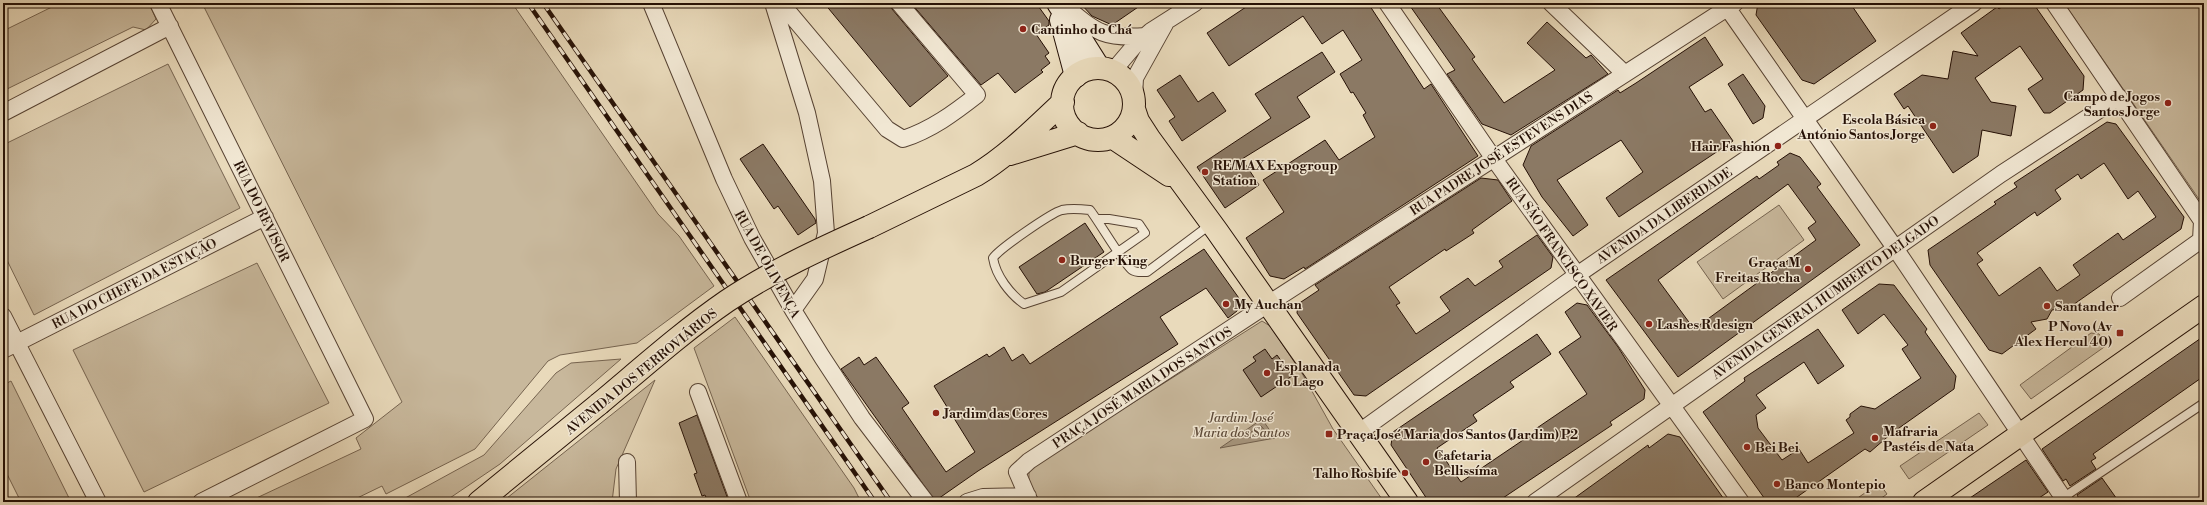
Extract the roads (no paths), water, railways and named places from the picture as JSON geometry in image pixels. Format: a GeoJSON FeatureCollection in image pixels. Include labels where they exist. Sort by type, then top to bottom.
{"type":"FeatureCollection","features":[{"type":"Feature","properties":{"kind":"main road"},"geometry":{"type":"LineString","coordinates":[[1058,3],[1106,70]]}},
{"type":"Feature","properties":{"kind":"main road"},"geometry":{"type":"LineString","coordinates":[[1058,3],[1076,76]]}},
{"type":"Feature","properties":{"kind":"main road"},"geometry":{"type":"LineString","coordinates":[[1134,103],[1127,126],[1112,137],[1094,140],[1078,133],[1069,125],[1064,114],[1063,102],[1069,83],[1076,76],[1086,70],[1106,70],[1123,77],[1130,86],[1134,103],[1138,121],[1407,502]]}},
{"type":"Feature","properties":{"kind":"main road","name":"AVENIDA DOS FERROVIÁRIOS"},"geometry":{"type":"LineString","coordinates":[[479,502],[672,342],[728,301],[781,269],[976,175],[1006,155],[1063,102]]}},
{"type":"Feature","properties":{"kind":"main road","name":"AVENIDA DOS FERROVIÁRIOS"},"geometry":{"type":"LineString","coordinates":[[1006,155],[1078,133]]}},
{"type":"Feature","properties":{"kind":"main road"},"geometry":{"type":"LineString","coordinates":[[1112,137],[1179,181]]}},
{"type":"Feature","properties":{"kind":"main road"},"geometry":{"type":"LineString","coordinates":[[1924,502],[2204,306]]}},
{"type":"Feature","properties":{"kind":"street","name":"RUA DO REVISOR"},"geometry":{"type":"LineString","coordinates":[[158,3],[365,419],[201,502]]}},
{"type":"Feature","properties":{"kind":"street","name":"RUA DE OLIVENÇA"},"geometry":{"type":"LineString","coordinates":[[651,3],[724,179],[752,238],[793,310],[862,418],[926,502]]}},
{"type":"Feature","properties":{"kind":"street"},"geometry":{"type":"LineString","coordinates":[[773,3],[807,113],[822,181],[826,233],[815,279],[793,310]]}},
{"type":"Feature","properties":{"kind":"street"},"geometry":{"type":"LineString","coordinates":[[781,3],[887,129],[903,139],[918,134],[948,118],[977,95],[898,3]]}},
{"type":"Feature","properties":{"kind":"street"},"geometry":{"type":"LineString","coordinates":[[1058,3],[1093,30],[1120,38],[1146,36]]}},
{"type":"Feature","properties":{"kind":"street"},"geometry":{"type":"LineString","coordinates":[[1106,70],[1146,36],[1195,3]]}},
{"type":"Feature","properties":{"kind":"street","name":"RUA SÃO FRANCISCO XAVIER"},"geometry":{"type":"LineString","coordinates":[[1386,3],[1494,159],[1671,407],[1741,502]]}},
{"type":"Feature","properties":{"kind":"street"},"geometry":{"type":"LineString","coordinates":[[1551,3],[1624,73]]}},
{"type":"Feature","properties":{"kind":"street","name":"AVENIDA DA LIBERDADE"},"geometry":{"type":"LineString","coordinates":[[1358,433],[1577,275],[1974,3]]}},
{"type":"Feature","properties":{"kind":"street"},"geometry":{"type":"LineString","coordinates":[[2054,3],[2202,221],[2201,240],[2120,298]]}},
{"type":"Feature","properties":{"kind":"street"},"geometry":{"type":"LineString","coordinates":[[1729,5],[2021,435],[2062,501]]}},
{"type":"Feature","properties":{"kind":"street","name":"RUA PADRE JOSÉ ESTEVENS DIAS"},"geometry":{"type":"LineString","coordinates":[[1268,304],[1494,159],[1729,5]]}},
{"type":"Feature","properties":{"kind":"street"},"geometry":{"type":"LineString","coordinates":[[1134,103],[1135,78],[1166,23]]}},
{"type":"Feature","properties":{"kind":"street"},"geometry":{"type":"LineString","coordinates":[[3,113],[170,26]]}},
{"type":"Feature","properties":{"kind":"street","name":"AVENIDA GENERAL HUMBERTO DELGADO"},"geometry":{"type":"LineString","coordinates":[[1535,502],[2001,174],[2119,97]]}},
{"type":"Feature","properties":{"kind":"street","name":"RUA DO CHEFE DA ESTAÇÃO"},"geometry":{"type":"LineString","coordinates":[[10,346],[265,217]]}},
{"type":"Feature","properties":{"kind":"street","name":"PRAÇA JOSÉ MARIA DOS SANTOS"},"geometry":{"type":"LineString","coordinates":[[1029,499],[1017,472],[1028,461],[1268,304]]}},
{"type":"Feature","properties":{"kind":"street"},"geometry":{"type":"LineString","coordinates":[[3,316],[10,346],[98,502]]}},
{"type":"Feature","properties":{"kind":"street"},"geometry":{"type":"LineString","coordinates":[[698,392],[739,502]]}},
{"type":"Feature","properties":{"kind":"street"},"geometry":{"type":"LineString","coordinates":[[627,462],[628,502]]}},
{"type":"Feature","properties":{"kind":"street"},"geometry":{"type":"LineString","coordinates":[[967,502],[983,497],[1029,499]]}},
{"type":"Feature","properties":{"kind":"lane"},"geometry":{"type":"LineString","coordinates":[[1097,219],[1109,219],[1139,224],[1145,233],[1119,252],[1061,292],[1024,304],[1014,297],[994,268],[993,258],[998,251],[1061,210],[1078,208],[1090,210],[1097,219],[1119,252],[1131,270],[1139,273],[1148,272],[1212,224]]}},
{"type":"Feature","properties":{"kind":"lane"},"geometry":{"type":"LineString","coordinates":[[2062,501],[2204,403]]}},
{"type":"Feature","properties":{"kind":"water"},"geometry":{"type":"Polygon","coordinates":[[[1262,419],[1275,438],[1220,448],[1262,419]]]}},
{"type":"Feature","properties":{"kind":"railway"},"geometry":{"type":"LineString","coordinates":[[528,3],[875,502]]}},
{"type":"Feature","properties":{"kind":"railway"},"geometry":{"type":"LineString","coordinates":[[543,3],[891,502]]}},
{"type":"Feature","properties":{"kind":"place","name":"Cantinho do Chá"},"geometry":{"type":"Point","coordinates":[1023,29]}},
{"type":"Feature","properties":{"kind":"place","name":"Campo de Jogos Santos Jorge"},"geometry":{"type":"Point","coordinates":[2168,103]}},
{"type":"Feature","properties":{"kind":"place","name":"Escola Básica António Santos Jorge"},"geometry":{"type":"Point","coordinates":[1933,126]}},
{"type":"Feature","properties":{"kind":"place","name":"Hair Fashion"},"geometry":{"type":"Point","coordinates":[1778,146]}},
{"type":"Feature","properties":{"kind":"place","name":"RE/MAX Expogroup Station"},"geometry":{"type":"Point","coordinates":[1205,172]}},
{"type":"Feature","properties":{"kind":"place","name":"Burger King"},"geometry":{"type":"Point","coordinates":[1062,260]}},
{"type":"Feature","properties":{"kind":"place","name":"Graça M Freitas Rocha"},"geometry":{"type":"Point","coordinates":[1808,269]}},
{"type":"Feature","properties":{"kind":"place","name":"My Auchan"},"geometry":{"type":"Point","coordinates":[1226,304]}},
{"type":"Feature","properties":{"kind":"place","name":"Santander"},"geometry":{"type":"Point","coordinates":[2047,306]}},
{"type":"Feature","properties":{"kind":"place","name":"Lashes R design"},"geometry":{"type":"Point","coordinates":[1649,324]}},
{"type":"Feature","properties":{"kind":"place","name":"P Novo (Av Alex Hercul 40)"},"geometry":{"type":"Point","coordinates":[2120,333]}},
{"type":"Feature","properties":{"kind":"place","name":"Esplanada do Lago"},"geometry":{"type":"Point","coordinates":[1267,373]}},
{"type":"Feature","properties":{"kind":"place","name":"Jardim das Cores"},"geometry":{"type":"Point","coordinates":[936,413]}},
{"type":"Feature","properties":{"kind":"place","name":"Praça José Maria dos Santos (Jardim) P2"},"geometry":{"type":"Point","coordinates":[1329,434]}},
{"type":"Feature","properties":{"kind":"place","name":"Mafraria Pastéis de Nata"},"geometry":{"type":"Point","coordinates":[1875,438]}},
{"type":"Feature","properties":{"kind":"place","name":"Bei Bei"},"geometry":{"type":"Point","coordinates":[1747,447]}},
{"type":"Feature","properties":{"kind":"place","name":"Cafetaria Bellissíma"},"geometry":{"type":"Point","coordinates":[1426,462]}},
{"type":"Feature","properties":{"kind":"place","name":"Talho Rosbife"},"geometry":{"type":"Point","coordinates":[1405,473]}},
{"type":"Feature","properties":{"kind":"place","name":"Banco Montepio"},"geometry":{"type":"Point","coordinates":[1777,484]}},
{"type":"Feature","properties":{"kind":"park label","name":"Jardim José Maria dos Santos"},"geometry":{"type":"Point","coordinates":[1241,424]}}]}
